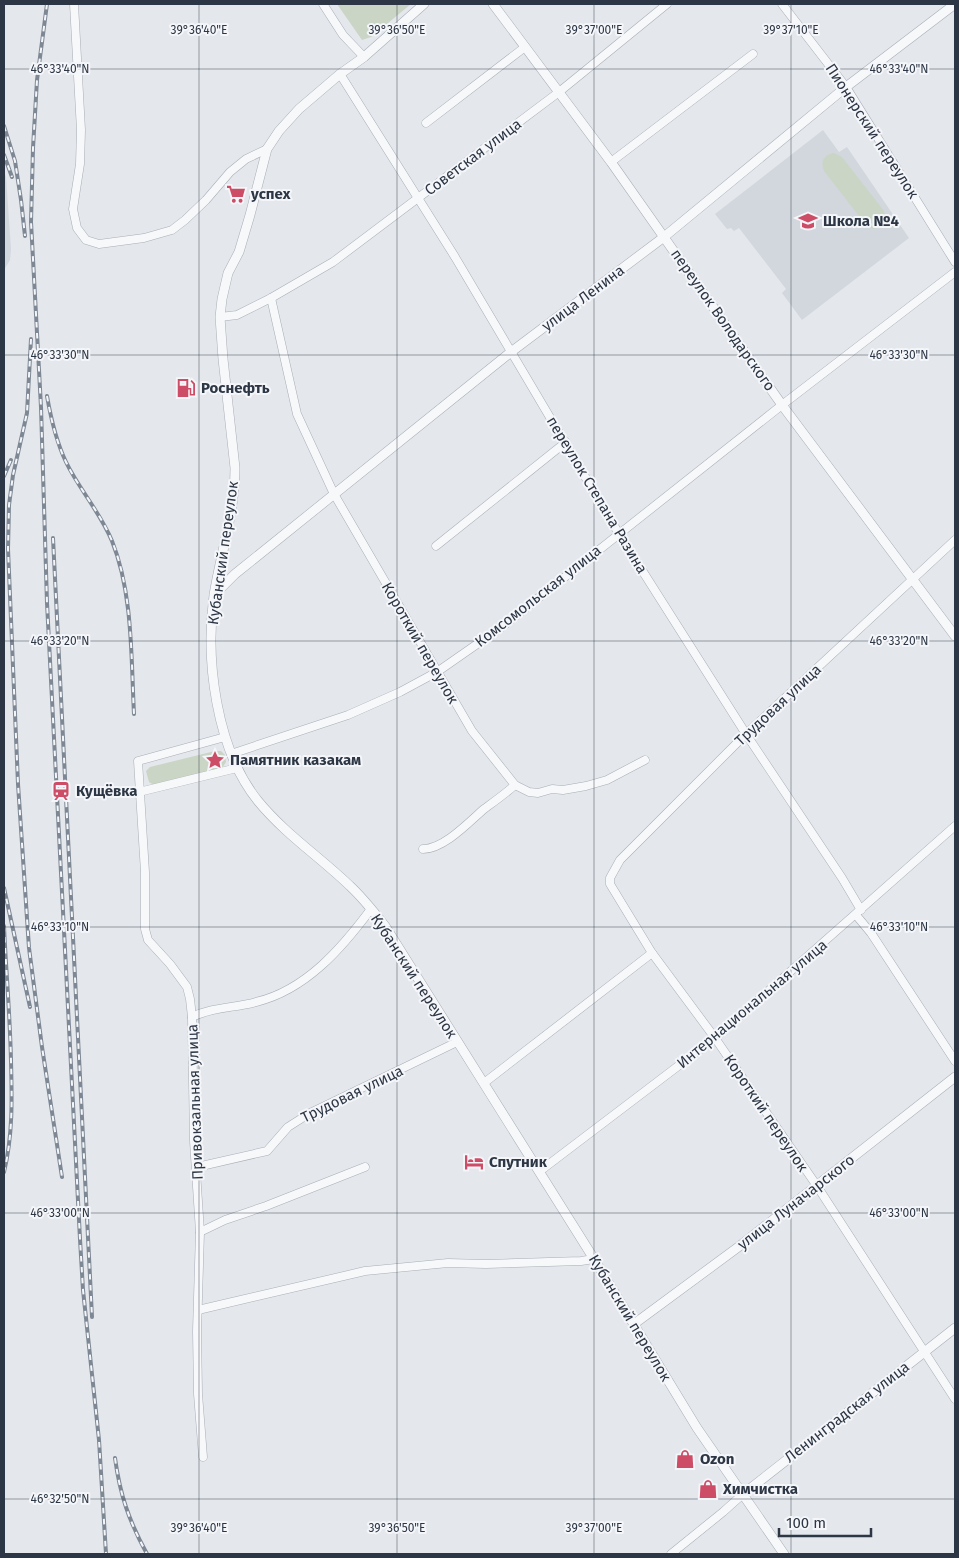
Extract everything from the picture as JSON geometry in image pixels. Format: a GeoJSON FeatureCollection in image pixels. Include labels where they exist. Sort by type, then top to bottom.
{"type":"FeatureCollection","features":[{"type":"Feature","properties":{"kind":"street"},"geometry":{"type":"LineString","coordinates":[[74,4],[81,130],[80,164],[73,209],[77,228],[86,240],[100,244],[144,238],[172,230],[206,200],[230,172],[246,159],[267,149]]}},
{"type":"Feature","properties":{"kind":"street"},"geometry":{"type":"LineString","coordinates":[[322,4],[343,35],[364,57]]}},
{"type":"Feature","properties":{"kind":"street","name":"Кубанский переулок"},"geometry":{"type":"LineString","coordinates":[[424,4],[364,57],[340,74],[300,109],[279,131],[267,149],[239,252],[228,273],[220,317],[235,468],[235,486],[214,595],[212,629],[212,666],[225,737],[237,768],[258,801],[307,850],[351,886],[385,926],[540,1171],[697,1428],[784,1554]]}},
{"type":"Feature","properties":{"kind":"street","name":"переулок Володарского"},"geometry":{"type":"LineString","coordinates":[[493,4],[611,162],[782,405],[955,636]]}},
{"type":"Feature","properties":{"kind":"street","name":"Советская улица"},"geometry":{"type":"LineString","coordinates":[[220,317],[237,315],[271,298],[333,262],[559,92],[667,4]]}},
{"type":"Feature","properties":{"kind":"street","name":"Пионерский переулок"},"geometry":{"type":"LineString","coordinates":[[782,4],[846,86],[955,262]]}},
{"type":"Feature","properties":{"kind":"street","name":"улица Ленина"},"geometry":{"type":"LineString","coordinates":[[214,595],[234,574],[511,352],[664,237],[846,86],[955,4]]}},
{"type":"Feature","properties":{"kind":"street"},"geometry":{"type":"LineString","coordinates":[[426,123],[525,47]]}},
{"type":"Feature","properties":{"kind":"street"},"geometry":{"type":"LineString","coordinates":[[611,162],[753,54]]}},
{"type":"Feature","properties":{"kind":"street","name":"переулок Степана Разина"},"geometry":{"type":"LineString","coordinates":[[340,74],[455,257],[619,534],[746,734],[842,878],[858,913],[955,1060]]}},
{"type":"Feature","properties":{"kind":"street","name":"Комсомольская улица"},"geometry":{"type":"LineString","coordinates":[[232,754],[348,715],[400,692],[437,672],[503,626],[782,405],[955,272]]}},
{"type":"Feature","properties":{"kind":"street"},"geometry":{"type":"LineString","coordinates":[[271,298],[297,414],[334,494]]}},
{"type":"Feature","properties":{"kind":"street"},"geometry":{"type":"LineString","coordinates":[[436,546],[566,442]]}},
{"type":"Feature","properties":{"kind":"street","name":"Короткий переулок"},"geometry":{"type":"LineString","coordinates":[[334,494],[472,731],[516,785]]}},
{"type":"Feature","properties":{"kind":"street","name":"Трудовая улица"},"geometry":{"type":"LineString","coordinates":[[610,878],[620,860],[746,734],[955,540]]}},
{"type":"Feature","properties":{"kind":"street","name":"Привокзальная улица"},"geometry":{"type":"LineString","coordinates":[[203,1457],[198,1394],[200,1232],[192,1090],[192,1017],[187,987],[170,964],[148,940],[145,929],[138,761],[225,737]]}},
{"type":"Feature","properties":{"kind":"street"},"geometry":{"type":"LineString","coordinates":[[423,849],[437,846],[458,832],[516,785],[529,792],[538,793],[552,789],[563,790],[586,786],[607,780],[645,760]]}},
{"type":"Feature","properties":{"kind":"street"},"geometry":{"type":"LineString","coordinates":[[139,792],[237,768]]}},
{"type":"Feature","properties":{"kind":"street","name":"Интернациональная улица"},"geometry":{"type":"LineString","coordinates":[[540,1171],[715,1038],[955,826]]}},
{"type":"Feature","properties":{"kind":"street","name":"Короткий переулок"},"geometry":{"type":"LineString","coordinates":[[610,878],[610,884],[652,953],[715,1038],[816,1186],[955,1400]]}},
{"type":"Feature","properties":{"kind":"street"},"geometry":{"type":"LineString","coordinates":[[192,1017],[204,1011],[256,1002],[276,996],[293,987],[334,954],[353,934],[371,909]]}},
{"type":"Feature","properties":{"kind":"street"},"geometry":{"type":"LineString","coordinates":[[484,1083],[652,953]]}},
{"type":"Feature","properties":{"kind":"street","name":"Трудовая улица"},"geometry":{"type":"LineString","coordinates":[[196,1167],[267,1151],[288,1127],[310,1113],[458,1042]]}},
{"type":"Feature","properties":{"kind":"street","name":"улица Луначарского"},"geometry":{"type":"LineString","coordinates":[[634,1324],[741,1245],[955,1077]]}},
{"type":"Feature","properties":{"kind":"street"},"geometry":{"type":"LineString","coordinates":[[200,1232],[225,1220],[365,1167]]}},
{"type":"Feature","properties":{"kind":"street"},"geometry":{"type":"LineString","coordinates":[[198,1310],[365,1271],[448,1263],[486,1264],[594,1259]]}},
{"type":"Feature","properties":{"kind":"street","name":"Ленинградская улица"},"geometry":{"type":"LineString","coordinates":[[671,1554],[742,1494],[955,1328]]}},
{"type":"Feature","properties":{"kind":"shaded area","name":"Школа №4"},"geometry":{"type":"Polygon","coordinates":[[[823,130],[839,152],[847,147],[909,238],[802,320],[782,293],[786,289],[739,228],[734,231],[731,228],[727,229],[715,214],[823,130]]]}},
{"type":"Feature","properties":{"kind":"shaded area"},"geometry":{"type":"Polygon","coordinates":[[[4,171],[11,249],[10,260],[4,270],[4,171]]]}},
{"type":"Feature","properties":{"kind":"green space"},"geometry":{"type":"Polygon","coordinates":[[[337,4],[411,4],[371,37],[362,40],[337,4]]]}},
{"type":"Feature","properties":{"kind":"green space"},"geometry":{"type":"Polygon","coordinates":[[[834,153],[842,157],[884,211],[886,219],[881,227],[873,229],[866,225],[824,171],[822,165],[825,157],[834,153]]]}},
{"type":"Feature","properties":{"kind":"green space"},"geometry":{"type":"Polygon","coordinates":[[[221,751],[225,755],[226,762],[222,768],[154,785],[149,782],[146,771],[150,767],[221,751]]]}},
{"type":"Feature","properties":{"kind":"railway"},"geometry":{"type":"LineString","coordinates":[[47,4],[37,80],[31,222],[41,407],[47,603],[80,1239],[83,1290],[99,1440],[106,1554]]}},
{"type":"Feature","properties":{"kind":"railway"},"geometry":{"type":"LineString","coordinates":[[4,126],[15,161],[25,236]]}},
{"type":"Feature","properties":{"kind":"railway"},"geometry":{"type":"LineString","coordinates":[[4,155],[12,177]]}},
{"type":"Feature","properties":{"kind":"railway"},"geometry":{"type":"LineString","coordinates":[[31,339],[27,413],[13,475],[9,505],[8,549],[18,784],[29,948],[62,1177]]}},
{"type":"Feature","properties":{"kind":"railway"},"geometry":{"type":"LineString","coordinates":[[47,396],[54,430],[62,454],[107,530],[119,561],[130,626],[134,714]]}},
{"type":"Feature","properties":{"kind":"railway"},"geometry":{"type":"LineString","coordinates":[[4,476],[11,460]]}},
{"type":"Feature","properties":{"kind":"railway"},"geometry":{"type":"LineString","coordinates":[[53,538],[92,1317]]}},
{"type":"Feature","properties":{"kind":"railway"},"geometry":{"type":"LineString","coordinates":[[4,888],[30,1007]]}},
{"type":"Feature","properties":{"kind":"railway"},"geometry":{"type":"LineString","coordinates":[[4,926],[12,1103],[9,1144],[4,1172]]}},
{"type":"Feature","properties":{"kind":"railway"},"geometry":{"type":"LineString","coordinates":[[115,1458],[126,1508],[147,1554]]}},
{"type":"Feature","properties":{"kind":"place","name":"успех"},"geometry":{"type":"Point","coordinates":[236,194]}},
{"type":"Feature","properties":{"kind":"place","name":"Школа №4"},"geometry":{"type":"Point","coordinates":[808,221]}},
{"type":"Feature","properties":{"kind":"place","name":"Роснефть"},"geometry":{"type":"Point","coordinates":[186,388]}},
{"type":"Feature","properties":{"kind":"place","name":"Памятник казакам"},"geometry":{"type":"Point","coordinates":[215,760]}},
{"type":"Feature","properties":{"kind":"place","name":"Кущёвка"},"geometry":{"type":"Point","coordinates":[61,791]}},
{"type":"Feature","properties":{"kind":"place","name":"Спутник"},"geometry":{"type":"Point","coordinates":[474,1162]}},
{"type":"Feature","properties":{"kind":"place","name":"Ozon"},"geometry":{"type":"Point","coordinates":[685,1459]}},
{"type":"Feature","properties":{"kind":"place","name":"Химчистка"},"geometry":{"type":"Point","coordinates":[708,1489]}}]}
